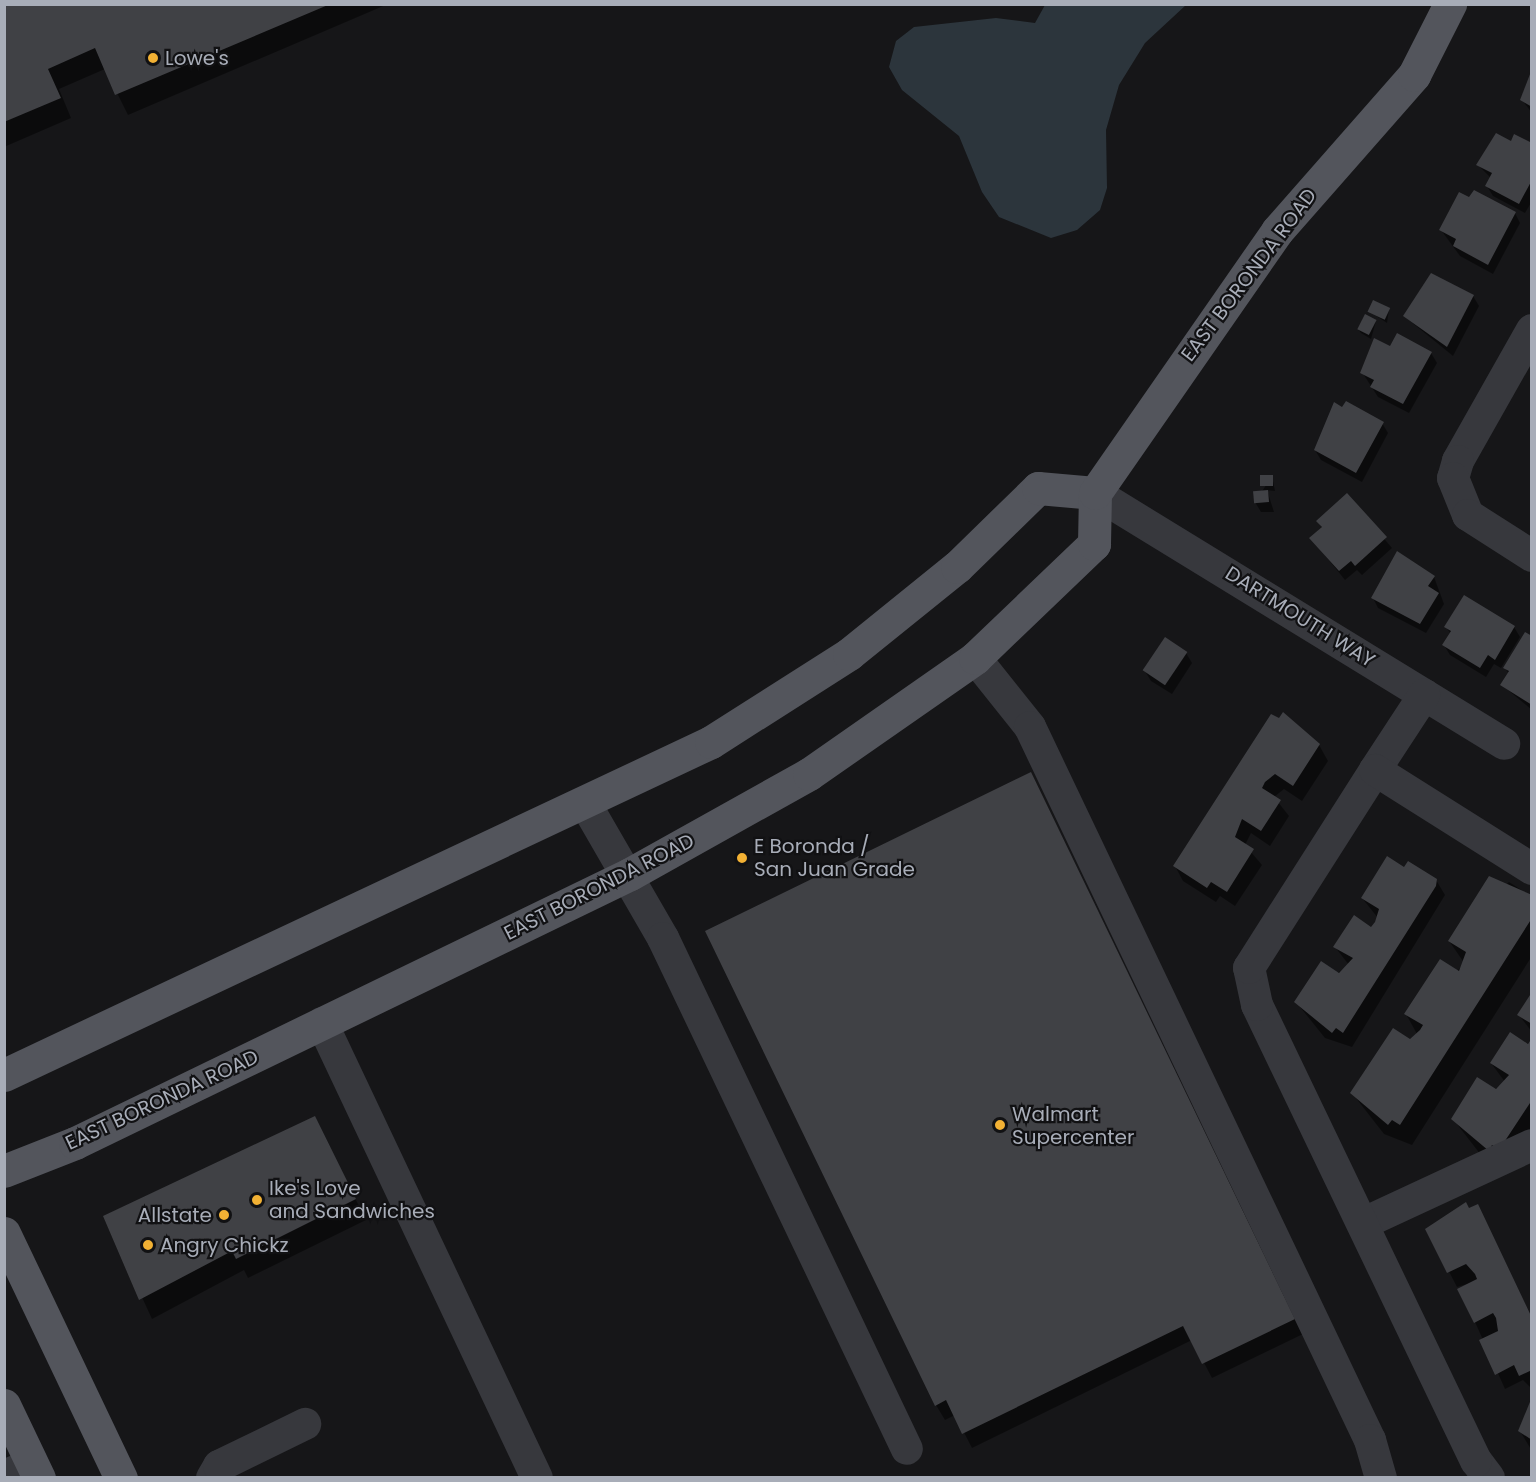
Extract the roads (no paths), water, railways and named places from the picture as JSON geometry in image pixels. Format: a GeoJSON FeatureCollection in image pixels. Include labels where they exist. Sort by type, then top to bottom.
{"type":"FeatureCollection","features":[{"type":"Feature","properties":{"kind":"main road","name":"EAST BORONDA ROAD"},"geometry":{"type":"LineString","coordinates":[[4,1171],[322,1023],[630,874],[809,774],[975,658],[1094,544],[1095,493],[1277,231],[1414,75],[1450,4]]}},
{"type":"Feature","properties":{"kind":"main road"},"geometry":{"type":"LineString","coordinates":[[4,1076],[711,742],[801,688],[957,567],[1038,488],[1095,493]]}},
{"type":"Feature","properties":{"kind":"main road"},"geometry":{"type":"LineString","coordinates":[[4,1233],[121,1478]]}},
{"type":"Feature","properties":{"kind":"main road"},"geometry":{"type":"LineString","coordinates":[[4,1405],[25,1472]]}},
{"type":"Feature","properties":{"kind":"street"},"geometry":{"type":"LineString","coordinates":[[1532,330],[1458,461],[1454,478],[1468,515],[1532,556]]}},
{"type":"Feature","properties":{"kind":"street","name":"DARTMOUTH WAY"},"geometry":{"type":"LineString","coordinates":[[1095,493],[1504,744]]}},
{"type":"Feature","properties":{"kind":"street"},"geometry":{"type":"LineString","coordinates":[[975,658],[1030,727],[1370,1440],[1381,1478]]}},
{"type":"Feature","properties":{"kind":"street"},"geometry":{"type":"LineString","coordinates":[[1424,695],[1262,944],[1249,977],[1257,1005],[1364,1223],[1483,1475]]}},
{"type":"Feature","properties":{"kind":"street"},"geometry":{"type":"LineString","coordinates":[[1375,770],[1532,869]]}},
{"type":"Feature","properties":{"kind":"street"},"geometry":{"type":"LineString","coordinates":[[585,803],[630,874],[907,1449]]}},
{"type":"Feature","properties":{"kind":"street"},"geometry":{"type":"LineString","coordinates":[[322,1023],[537,1478]]}},
{"type":"Feature","properties":{"kind":"street"},"geometry":{"type":"LineString","coordinates":[[1364,1223],[1532,1145]]}},
{"type":"Feature","properties":{"kind":"street"},"geometry":{"type":"LineString","coordinates":[[212,1478],[219,1466],[305,1424]]}},
{"type":"Feature","properties":{"kind":"place","name":"Lowe's"},"geometry":{"type":"Point","coordinates":[153,58]}},
{"type":"Feature","properties":{"kind":"place","name":"E Boronda / San Juan Grade"},"geometry":{"type":"Point","coordinates":[742,858]}},
{"type":"Feature","properties":{"kind":"place","name":"Walmart Supercenter"},"geometry":{"type":"Point","coordinates":[1000,1125]}},
{"type":"Feature","properties":{"kind":"place","name":"Ike's Love and Sandwiches"},"geometry":{"type":"Point","coordinates":[257,1200]}},
{"type":"Feature","properties":{"kind":"place","name":"Allstate"},"geometry":{"type":"Point","coordinates":[224,1215]}},
{"type":"Feature","properties":{"kind":"place","name":"Angry Chickz"},"geometry":{"type":"Point","coordinates":[148,1245]}}]}
